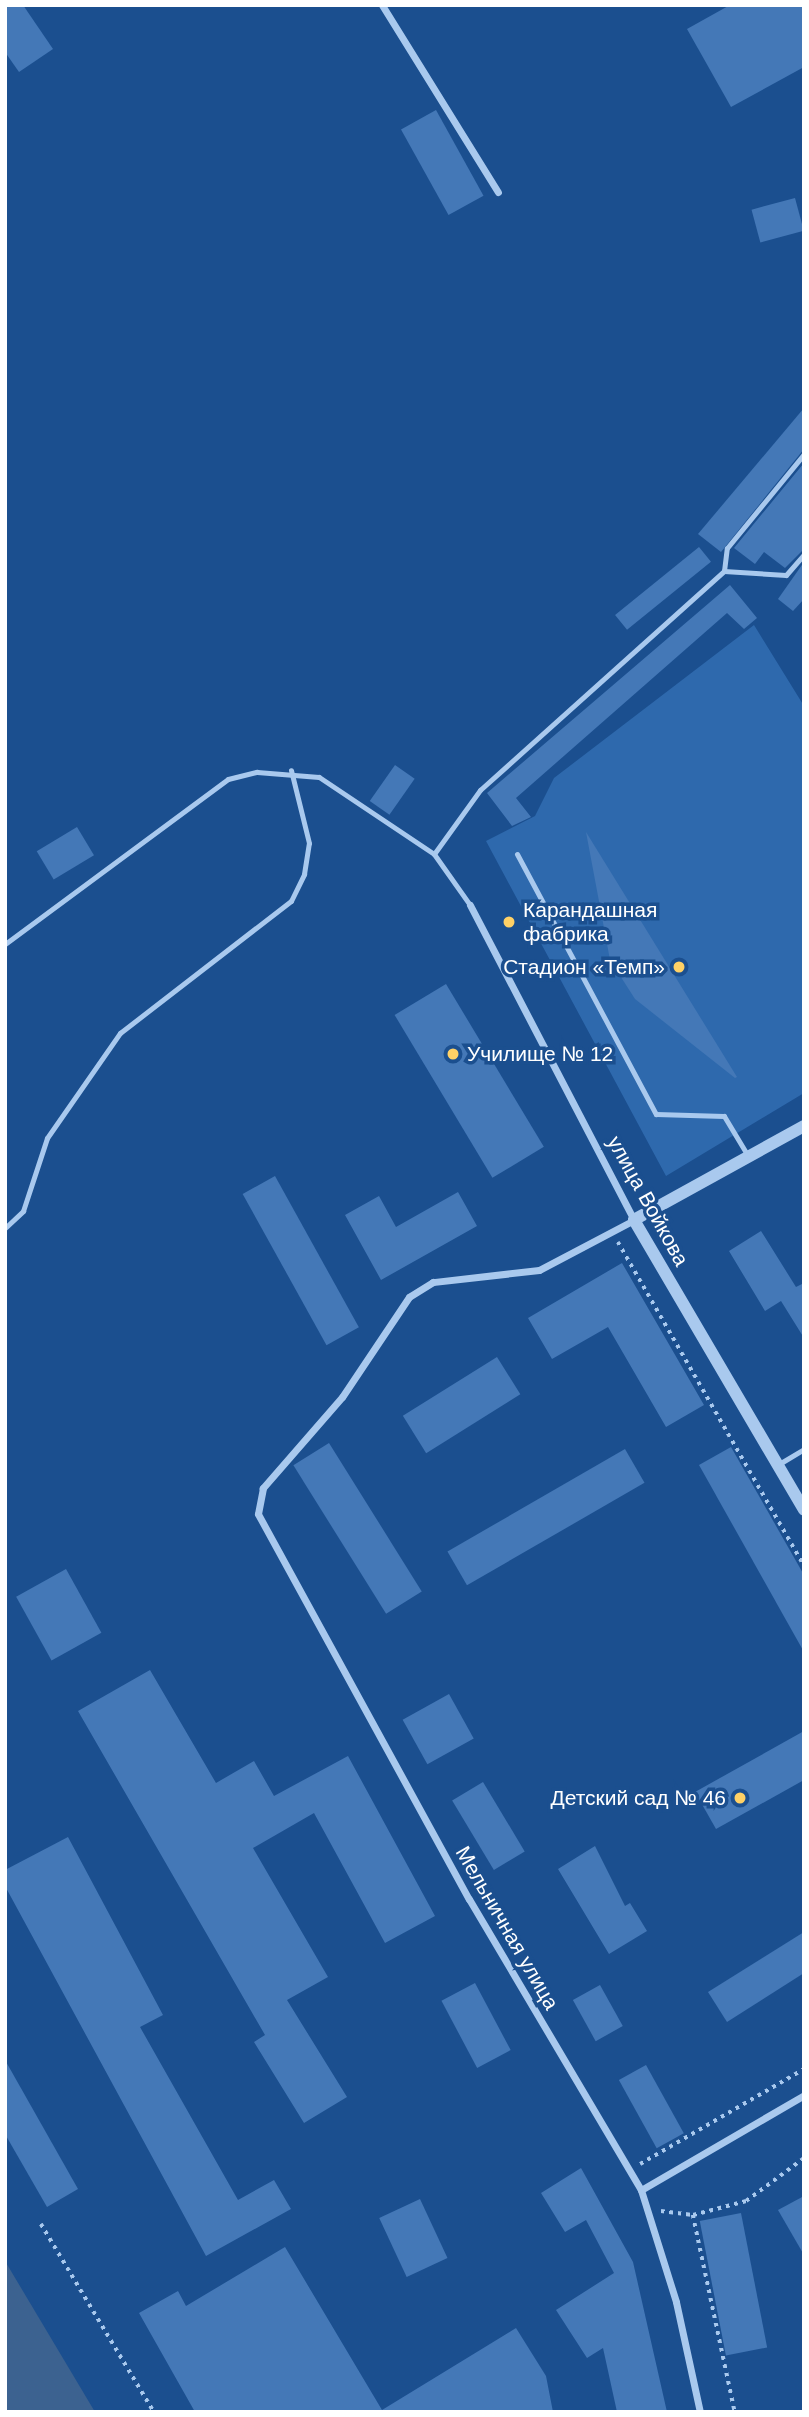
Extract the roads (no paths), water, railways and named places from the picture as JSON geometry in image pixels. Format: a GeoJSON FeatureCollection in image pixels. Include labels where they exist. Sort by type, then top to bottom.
{"type":"FeatureCollection","features":[{"type":"Feature","properties":{"kind":"street"},"geometry":{"type":"LineString","coordinates":[[382,5],[498,192]]}},
{"type":"Feature","properties":{"kind":"street","name":"улица Войкова"},"geometry":{"type":"LineString","coordinates":[[470,905],[634,1220],[804,1510]]}},
{"type":"Feature","properties":{"kind":"street"},"geometry":{"type":"LineString","coordinates":[[634,1220],[804,1126]]}},
{"type":"Feature","properties":{"kind":"street","name":"Мельничная улица"},"geometry":{"type":"LineString","coordinates":[[634,1220],[539,1270],[433,1283],[410,1297],[342,1397],[271,1476],[259,1501],[262,1530],[641,2190],[700,2412]]}},
{"type":"Feature","properties":{"kind":"street"},"geometry":{"type":"LineString","coordinates":[[641,2190],[804,2095]]}},
{"type":"Feature","properties":{"kind":"lane"},"geometry":{"type":"LineString","coordinates":[[434,854],[480,790],[724,571],[727,548],[804,454]]}},
{"type":"Feature","properties":{"kind":"lane"},"geometry":{"type":"LineString","coordinates":[[724,571],[786,575],[804,554]]}},
{"type":"Feature","properties":{"kind":"lane"},"geometry":{"type":"LineString","coordinates":[[5,1228],[23,1212],[47,1138],[120,1033],[291,901],[304,874],[309,843],[290,770]]}},
{"type":"Feature","properties":{"kind":"lane"},"geometry":{"type":"LineString","coordinates":[[5,944],[228,779],[290,770],[319,777],[434,854],[470,905]]}},
{"type":"Feature","properties":{"kind":"lane"},"geometry":{"type":"LineString","coordinates":[[517,854],[656,1114],[724,1116],[749,1158]]}},
{"type":"Feature","properties":{"kind":"lane"},"geometry":{"type":"LineString","coordinates":[[779,1464],[804,1449]]}},
{"type":"Feature","properties":{"kind":"place","name":"Карандашная фабрика"},"geometry":{"type":"Point","coordinates":[509,922]}},
{"type":"Feature","properties":{"kind":"place","name":"Стадион «Темп»"},"geometry":{"type":"Point","coordinates":[679,967]}},
{"type":"Feature","properties":{"kind":"place","name":"Училище № 12"},"geometry":{"type":"Point","coordinates":[453,1054]}},
{"type":"Feature","properties":{"kind":"place","name":"Детский сад № 46"},"geometry":{"type":"Point","coordinates":[740,1798]}}]}
